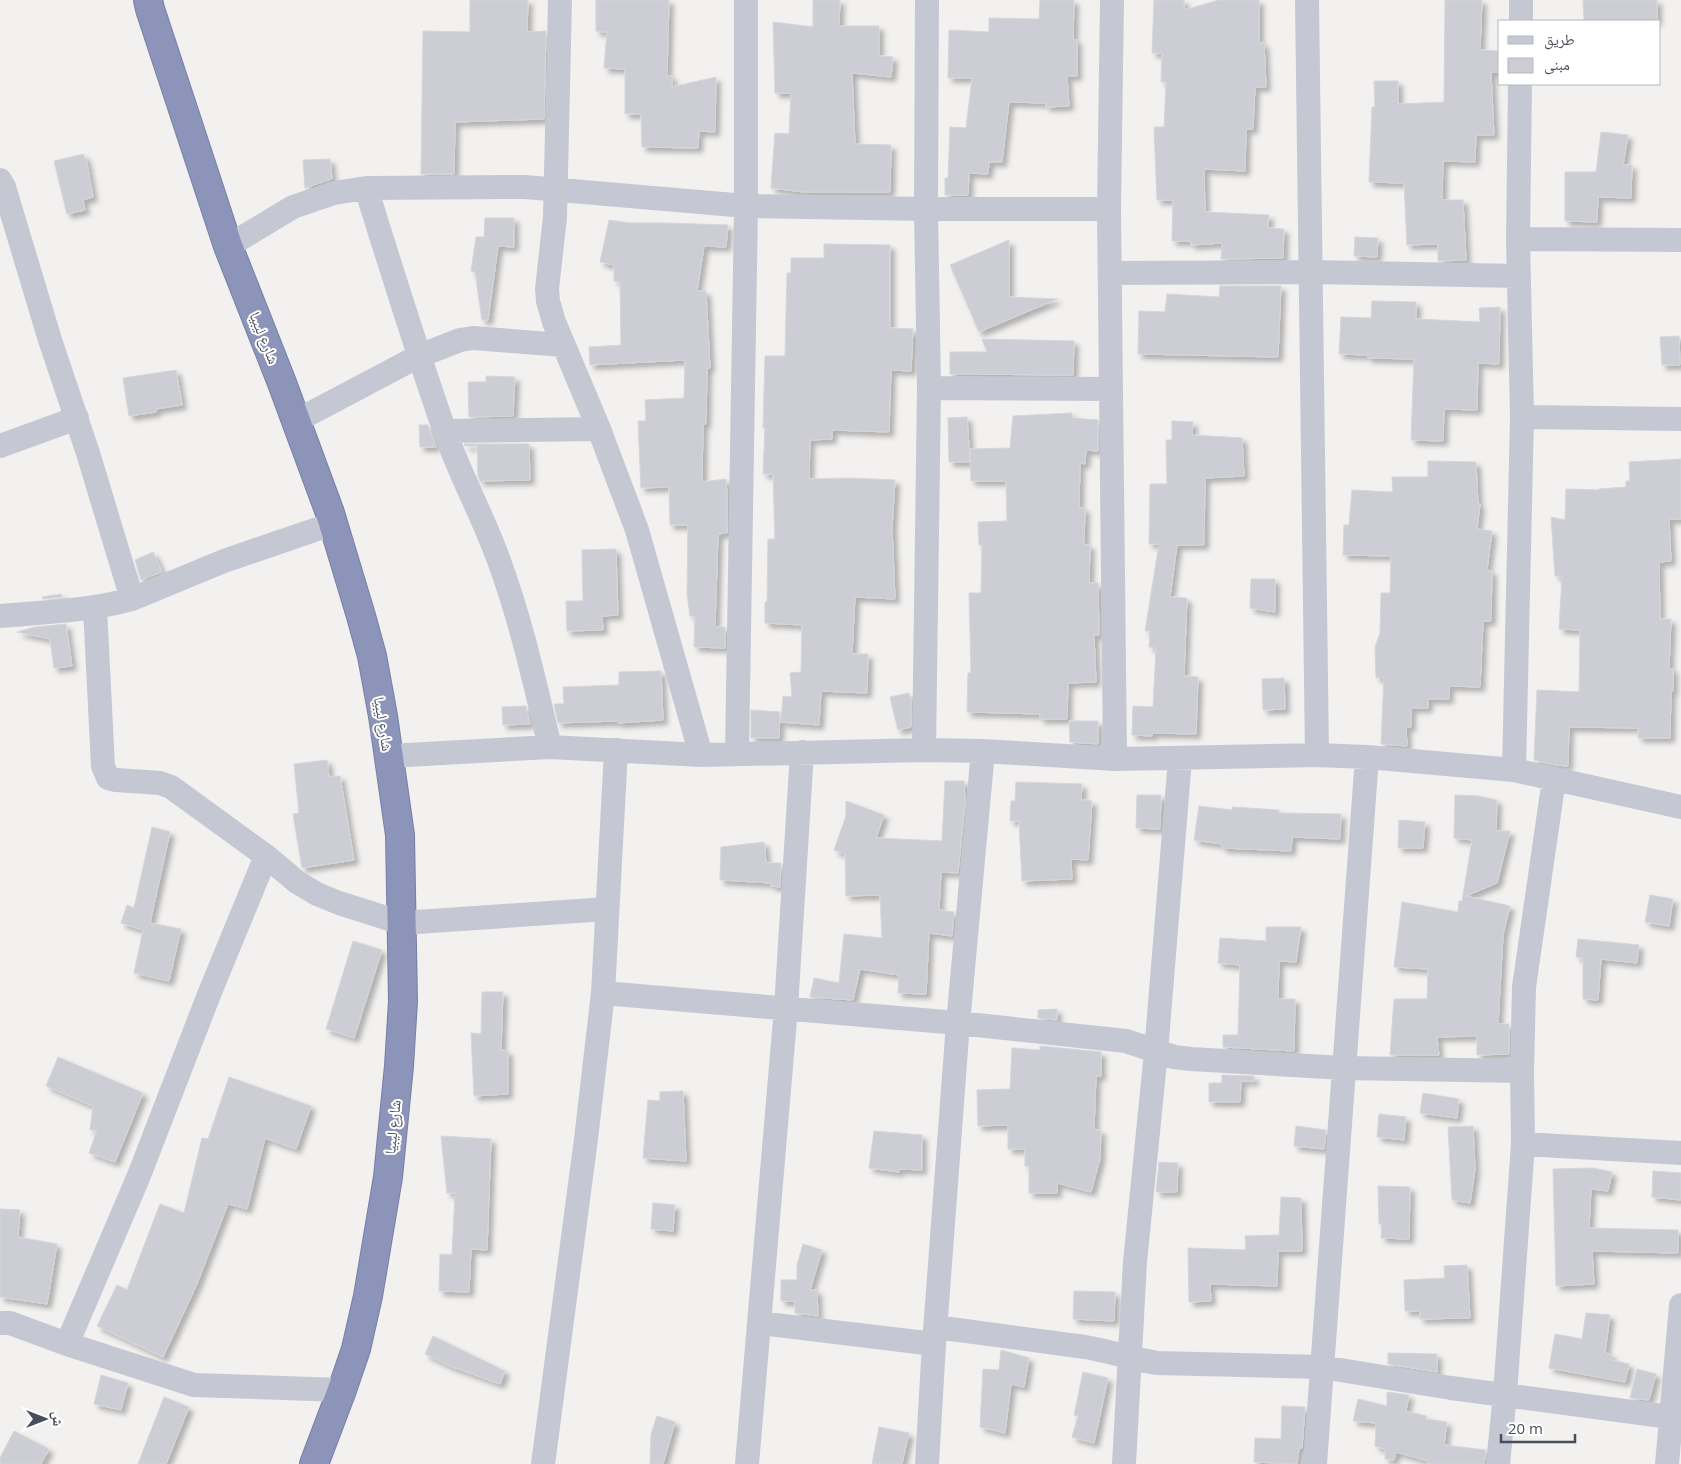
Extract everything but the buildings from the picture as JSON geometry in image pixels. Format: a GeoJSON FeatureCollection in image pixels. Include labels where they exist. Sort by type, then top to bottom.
{"type":"FeatureCollection","features":[{"type":"Feature","properties":{"kind":"highway","name":"شارع ليبيا"},"geometry":{"type":"LineString","coordinates":[[147,3],[228,246],[296,421],[332,524],[361,616],[372,656],[383,716],[400,835],[403,1001],[399,1066],[388,1176],[368,1296],[356,1349],[314,1464]]}},
{"type":"Feature","properties":{"kind":"street"},"geometry":{"type":"LineString","coordinates":[[560,0],[555,216],[547,289],[548,301],[554,322],[599,429],[637,530],[701,755]]}},
{"type":"Feature","properties":{"kind":"street"},"geometry":{"type":"LineString","coordinates":[[737,754],[746,206],[746,0]]}},
{"type":"Feature","properties":{"kind":"street"},"geometry":{"type":"LineString","coordinates":[[924,750],[929,388],[926,210],[927,0]]}},
{"type":"Feature","properties":{"kind":"street"},"geometry":{"type":"LineString","coordinates":[[1112,0],[1109,209],[1115,759]]}},
{"type":"Feature","properties":{"kind":"street"},"geometry":{"type":"LineString","coordinates":[[1307,0],[1317,755]]}},
{"type":"Feature","properties":{"kind":"street"},"geometry":{"type":"LineString","coordinates":[[1521,0],[1521,20]]}},
{"type":"Feature","properties":{"kind":"street"},"geometry":{"type":"LineString","coordinates":[[1514,770],[1522,417],[1518,276],[1520,85]]}},
{"type":"Feature","properties":{"kind":"street"},"geometry":{"type":"LineString","coordinates":[[0,180],[4,186],[50,340],[77,418],[132,599]]}},
{"type":"Feature","properties":{"kind":"street"},"geometry":{"type":"LineString","coordinates":[[228,246],[293,208],[334,193],[366,188],[525,187],[746,206],[926,210],[1109,209]]}},
{"type":"Feature","properties":{"kind":"street"},"geometry":{"type":"LineString","coordinates":[[366,188],[444,431],[498,556],[514,601],[550,748]]}},
{"type":"Feature","properties":{"kind":"street"},"geometry":{"type":"LineString","coordinates":[[1518,239],[1681,240]]}},
{"type":"Feature","properties":{"kind":"street"},"geometry":{"type":"LineString","coordinates":[[1110,273],[1312,272],[1518,276]]}},
{"type":"Feature","properties":{"kind":"street"},"geometry":{"type":"LineString","coordinates":[[296,421],[419,356],[460,340],[473,338],[563,345]]}},
{"type":"Feature","properties":{"kind":"street"},"geometry":{"type":"LineString","coordinates":[[929,388],[1111,389]]}},
{"type":"Feature","properties":{"kind":"street"},"geometry":{"type":"LineString","coordinates":[[1522,417],[1681,419]]}},
{"type":"Feature","properties":{"kind":"street"},"geometry":{"type":"LineString","coordinates":[[0,446],[77,418]]}},
{"type":"Feature","properties":{"kind":"street"},"geometry":{"type":"LineString","coordinates":[[444,431],[599,429]]}},
{"type":"Feature","properties":{"kind":"street"},"geometry":{"type":"LineString","coordinates":[[0,616],[95,608],[132,599],[224,561],[332,524]]}},
{"type":"Feature","properties":{"kind":"street"},"geometry":{"type":"LineString","coordinates":[[95,608],[103,766],[106,776],[112,780],[150,781],[171,786],[266,856],[297,882],[317,894],[402,923],[607,908]]}},
{"type":"Feature","properties":{"kind":"street"},"geometry":{"type":"LineString","coordinates":[[389,756],[550,748],[701,755],[924,750],[983,751],[1115,759],[1317,755],[1367,756],[1514,770],[1681,807]]}},
{"type":"Feature","properties":{"kind":"street"},"geometry":{"type":"LineString","coordinates":[[543,1464],[586,1140],[603,993],[616,750]]}},
{"type":"Feature","properties":{"kind":"street"},"geometry":{"type":"LineString","coordinates":[[927,1464],[958,1023],[983,751]]}},
{"type":"Feature","properties":{"kind":"street"},"geometry":{"type":"LineString","coordinates":[[747,1464],[786,1008],[802,752]]}},
{"type":"Feature","properties":{"kind":"street"},"geometry":{"type":"LineString","coordinates":[[1315,1464],[1367,756]]}},
{"type":"Feature","properties":{"kind":"street"},"geometry":{"type":"LineString","coordinates":[[1124,1464],[1135,1262],[1156,1052],[1180,759]]}},
{"type":"Feature","properties":{"kind":"street"},"geometry":{"type":"LineString","coordinates":[[1498,1464],[1505,1394],[1523,1144],[1524,987],[1554,779]]}},
{"type":"Feature","properties":{"kind":"street"},"geometry":{"type":"LineString","coordinates":[[67,1344],[138,1178],[210,992],[266,856]]}},
{"type":"Feature","properties":{"kind":"street"},"geometry":{"type":"LineString","coordinates":[[603,993],[958,1023],[1126,1041],[1174,1057],[1191,1059],[1344,1068],[1522,1071]]}},
{"type":"Feature","properties":{"kind":"street"},"geometry":{"type":"LineString","coordinates":[[1523,1144],[1681,1153]]}},
{"type":"Feature","properties":{"kind":"street"},"geometry":{"type":"LineString","coordinates":[[1667,1464],[1681,1306]]}},
{"type":"Feature","properties":{"kind":"street"},"geometry":{"type":"LineString","coordinates":[[0,1323],[10,1323],[67,1344],[194,1385],[342,1390]]}},
{"type":"Feature","properties":{"kind":"street"},"geometry":{"type":"LineString","coordinates":[[760,1323],[1085,1347],[1104,1350],[1131,1358],[1175,1364],[1322,1367],[1450,1388],[1670,1417]]}}]}
